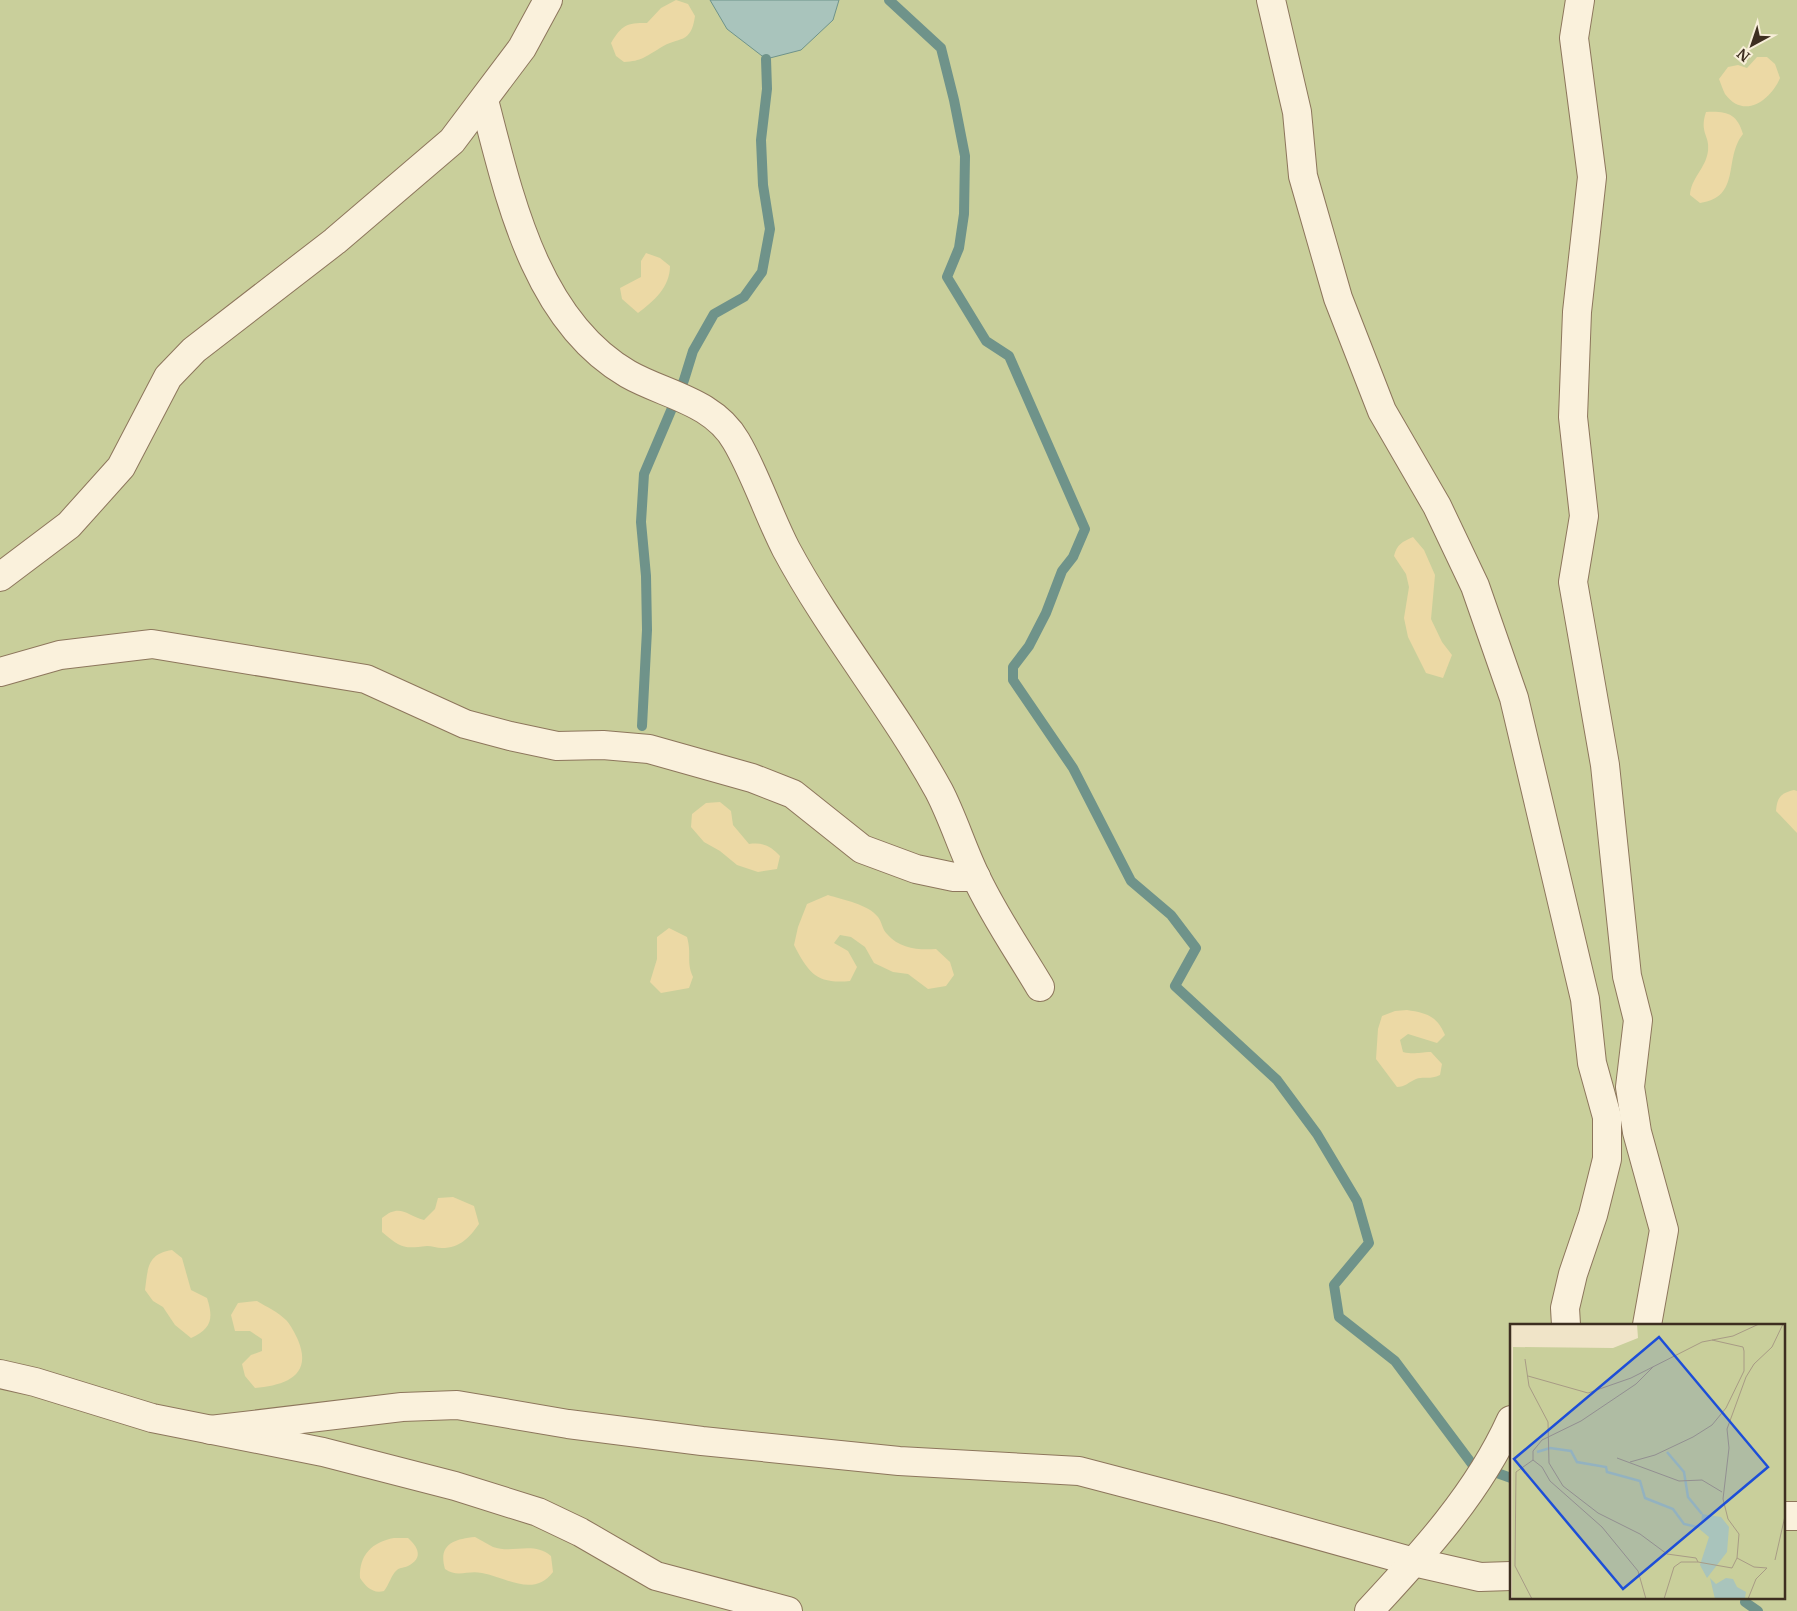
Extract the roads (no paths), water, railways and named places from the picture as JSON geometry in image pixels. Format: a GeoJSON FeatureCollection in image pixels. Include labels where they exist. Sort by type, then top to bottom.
{"type":"FeatureCollection","features":[{"type":"Feature","properties":{"kind":"lane"},"geometry":{"type":"LineString","coordinates":[[0,577],[69,525],[121,467],[168,377],[194,350],[285,281],[452,141],[522,48],[548,0]]}},
{"type":"Feature","properties":{"kind":"lane"},"geometry":{"type":"LineString","coordinates":[[1271,0],[1297,112],[1303,176],[1338,298],[1382,412],[1437,506],[1475,586],[1514,698],[1585,999],[1592,1063],[1607,1117],[1607,1159],[1593,1215],[1573,1274],[1565,1308],[1566,1324]]}},
{"type":"Feature","properties":{"kind":"lane"},"geometry":{"type":"LineString","coordinates":[[1580,0],[1574,38],[1592,177],[1577,312],[1573,417],[1584,516],[1573,582],[1605,765],[1627,976],[1638,1020],[1630,1087],[1637,1132],[1664,1230],[1646,1324]]}},
{"type":"Feature","properties":{"kind":"lane"},"geometry":{"type":"LineString","coordinates":[[484,100],[519,224],[543,278],[580,337],[600,356],[629,374],[708,410],[736,440],[787,550],[939,792],[976,877],[1040,987]]}},
{"type":"Feature","properties":{"kind":"lane"},"geometry":{"type":"LineString","coordinates":[[0,672],[60,655],[152,644],[366,680],[465,724],[510,736],[557,746],[604,745],[649,749],[752,778],[793,794],[862,849],[916,869],[954,877],[976,877]]}},
{"type":"Feature","properties":{"kind":"lane"},"geometry":{"type":"LineString","coordinates":[[0,1374],[35,1382],[152,1418],[366,1462],[502,1500],[538,1512],[580,1532],[656,1576],[788,1611]]}},
{"type":"Feature","properties":{"kind":"lane"},"geometry":{"type":"LineString","coordinates":[[210,1430],[402,1407],[457,1405],[568,1424],[702,1441],[899,1461],[1079,1471],[1414,1562],[1480,1577],[1510,1576]]}},
{"type":"Feature","properties":{"kind":"lane"},"geometry":{"type":"LineString","coordinates":[[1369,1611],[1414,1562],[1472,1490],[1507,1428]]}},
{"type":"Feature","properties":{"kind":"lane"},"geometry":{"type":"LineString","coordinates":[[1784,1516],[1797,1516]]}},
{"type":"Feature","properties":{"kind":"water"},"geometry":{"type":"Polygon","coordinates":[[[710,0],[839,0],[833,20],[801,50],[766,59],[727,29],[710,0]]]}},
{"type":"Feature","properties":{"kind":"waterway"},"geometry":{"type":"LineString","coordinates":[[889,0],[941,48],[954,100],[965,156],[964,214],[959,248],[947,277],[986,341],[1009,356],[1085,529],[1073,557],[1062,571],[1046,613],[1029,646],[1013,667],[1013,680],[1073,768],[1131,881],[1171,915],[1196,948],[1175,986],[1277,1080],[1317,1134],[1357,1201],[1369,1243],[1334,1285],[1339,1317],[1395,1361],[1472,1464],[1510,1478]]}},
{"type":"Feature","properties":{"kind":"waterway"},"geometry":{"type":"LineString","coordinates":[[642,726],[647,630],[646,576],[641,522],[644,474],[684,380],[693,351],[714,314],[744,297],[762,272],[770,229],[763,185],[761,140],[767,89],[766,59]]}},
{"type":"Feature","properties":{"kind":"waterway"},"geometry":{"type":"LineString","coordinates":[[1745,1602],[1758,1611]]}}]}
